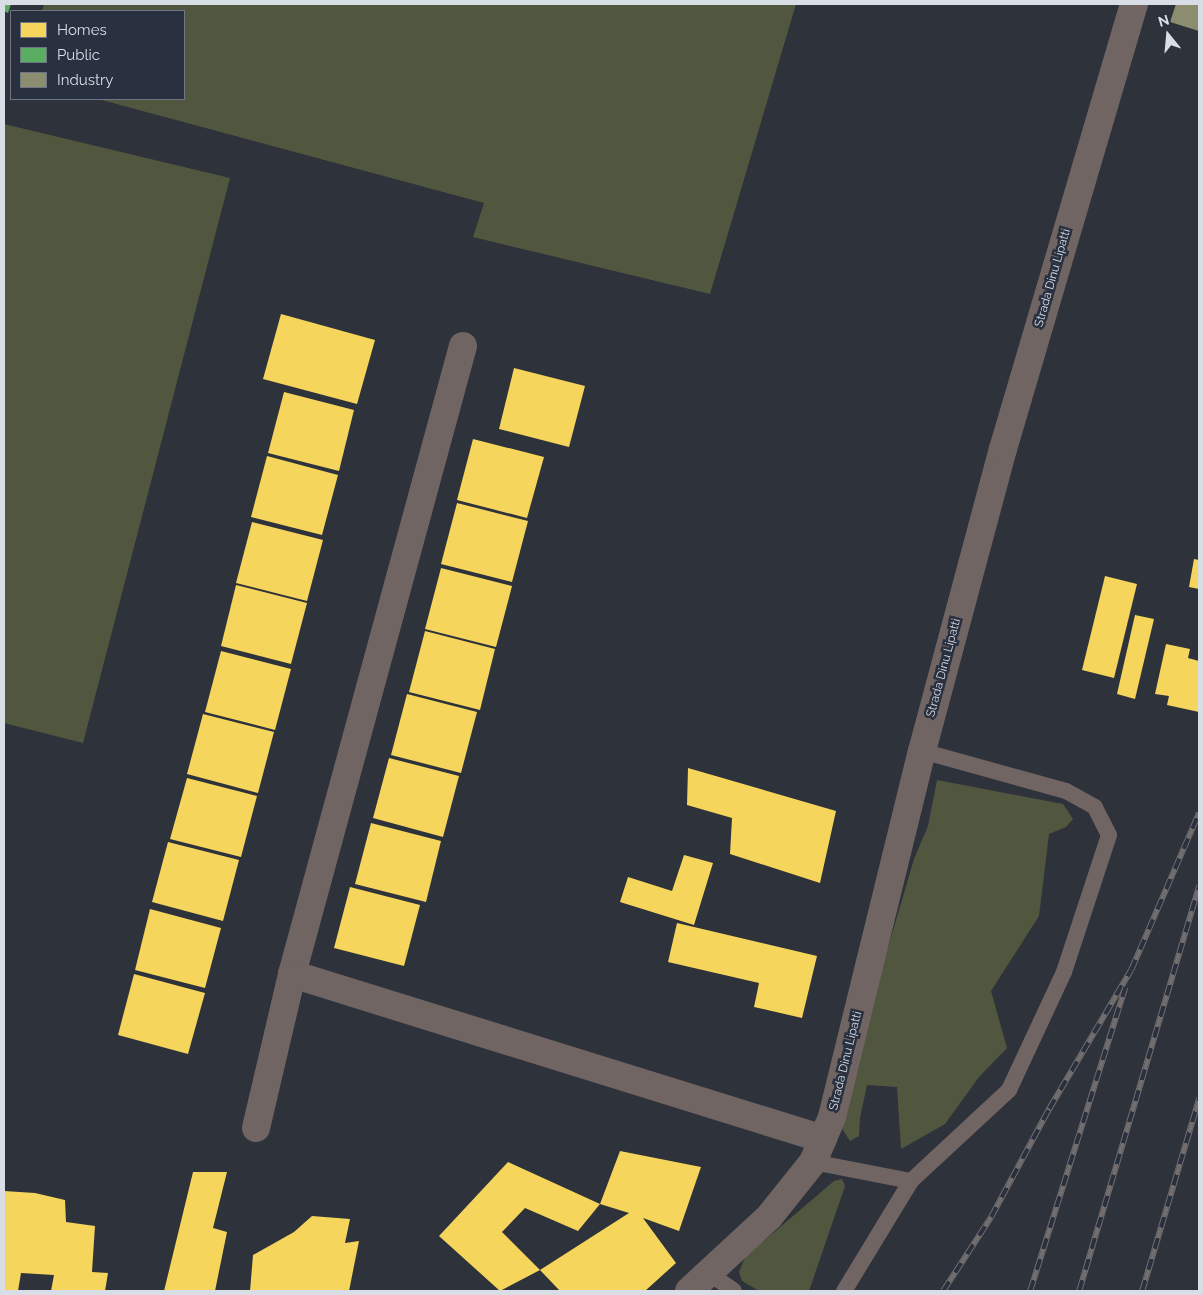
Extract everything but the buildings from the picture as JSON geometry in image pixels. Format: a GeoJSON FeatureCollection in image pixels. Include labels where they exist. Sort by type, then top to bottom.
{"type":"FeatureCollection","features":[{"type":"Feature","properties":{"kind":"street","name":"Strada Dinu Lipatti"},"geometry":{"type":"LineString","coordinates":[[689,1291],[710,1274],[769,1217],[818,1150],[832,1117],[922,751],[1003,449],[1134,4]]}},
{"type":"Feature","properties":{"kind":"street"},"geometry":{"type":"LineString","coordinates":[[256,1128],[292,974],[463,346]]}},
{"type":"Feature","properties":{"kind":"street"},"geometry":{"type":"LineString","coordinates":[[292,974],[818,1150]]}},
{"type":"Feature","properties":{"kind":"lane"},"geometry":{"type":"LineString","coordinates":[[844,1291],[911,1181],[1008,1090],[1064,972],[1109,835],[1094,807],[1066,791],[922,751]]}},
{"type":"Feature","properties":{"kind":"lane"},"geometry":{"type":"LineString","coordinates":[[818,1150],[911,1181]]}},
{"type":"Feature","properties":{"kind":"lane"},"geometry":{"type":"LineString","coordinates":[[710,1274],[734,1291]]}},
{"type":"Feature","properties":{"kind":"green space"},"geometry":{"type":"Polygon","coordinates":[[[44,4],[796,4],[710,294],[473,237],[484,203],[102,100],[185,100],[185,10],[42,10],[44,4]]]}},
{"type":"Feature","properties":{"kind":"green space"},"geometry":{"type":"Polygon","coordinates":[[[4,124],[230,178],[83,743],[4,723],[4,124]]]}},
{"type":"Feature","properties":{"kind":"green space"},"geometry":{"type":"Polygon","coordinates":[[[937,780],[1063,804],[1073,819],[1066,827],[1049,834],[1039,916],[991,991],[1007,1048],[979,1077],[945,1124],[901,1149],[897,1087],[867,1085],[860,1118],[859,1136],[850,1141],[837,1121],[914,859],[928,826],[937,780]]]}},
{"type":"Feature","properties":{"kind":"green space"},"geometry":{"type":"Polygon","coordinates":[[[842,1179],[845,1186],[809,1291],[759,1291],[742,1281],[739,1272],[745,1257],[834,1181],[842,1179]]]}},
{"type":"Feature","properties":{"kind":"railway"},"geometry":{"type":"LineString","coordinates":[[943,1291],[991,1217],[1049,1109],[1131,970],[1199,813]]}},
{"type":"Feature","properties":{"kind":"railway"},"geometry":{"type":"LineString","coordinates":[[1079,1291],[1199,885]]}},
{"type":"Feature","properties":{"kind":"railway"},"geometry":{"type":"LineString","coordinates":[[1030,1291],[1125,988]]}},
{"type":"Feature","properties":{"kind":"railway"},"geometry":{"type":"LineString","coordinates":[[1142,1291],[1199,1098]]}}]}
